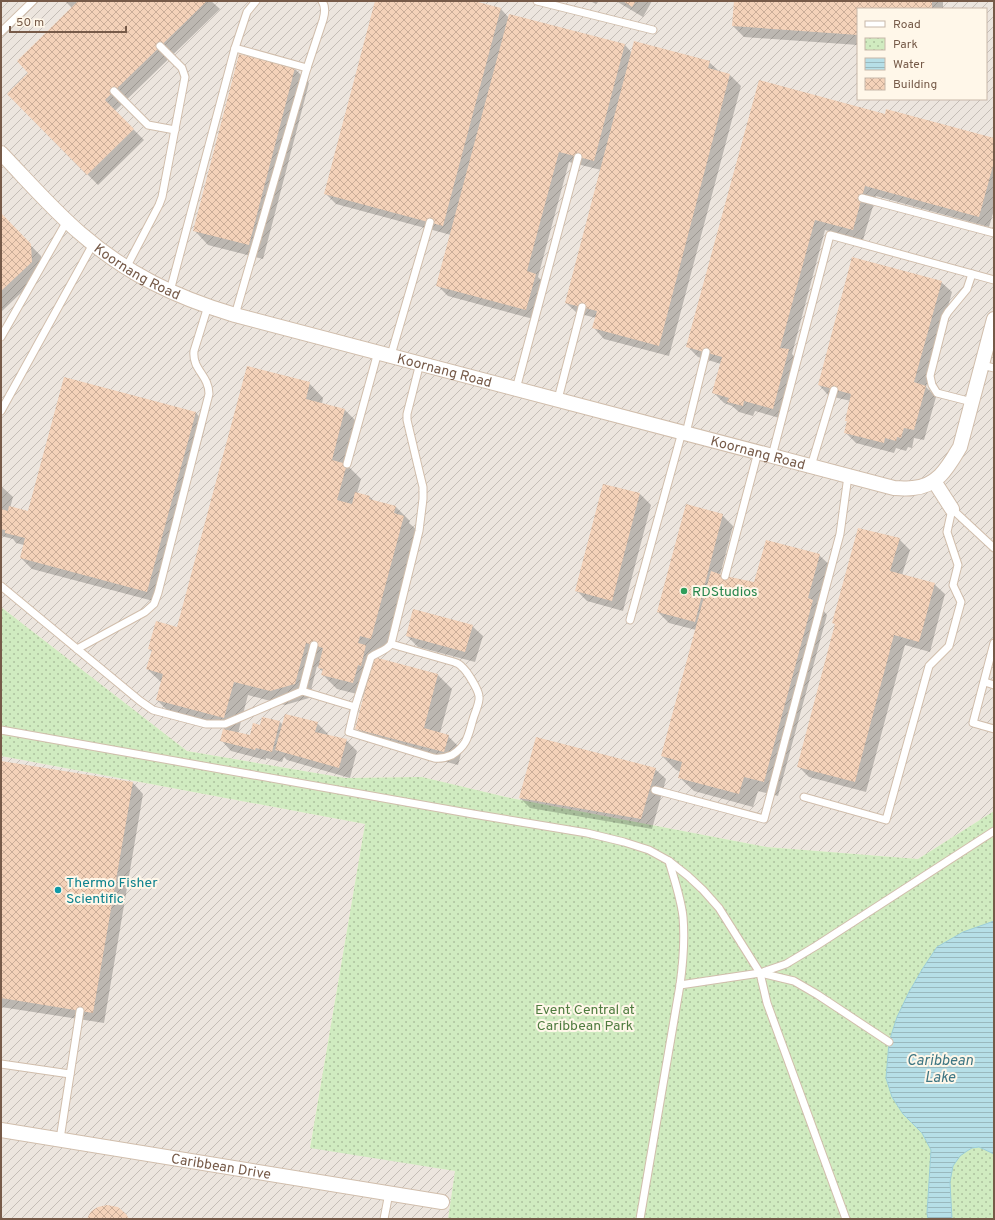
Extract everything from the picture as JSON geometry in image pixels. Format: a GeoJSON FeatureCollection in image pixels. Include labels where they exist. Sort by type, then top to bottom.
{"type":"FeatureCollection","features":[{"type":"Feature","properties":{"kind":"street","name":"Koornang Road"},"geometry":{"type":"LineString","coordinates":[[1,153],[67,221],[93,244],[126,268],[148,281],[208,306],[234,315],[894,488],[913,488],[928,485],[940,476],[960,447],[972,402],[988,366],[994,319]]}},
{"type":"Feature","properties":{"kind":"street"},"geometry":{"type":"LineString","coordinates":[[934,480],[952,509]]}},
{"type":"Feature","properties":{"kind":"street","name":"Caribbean Drive"},"geometry":{"type":"LineString","coordinates":[[1,1130],[442,1202]]}},
{"type":"Feature","properties":{"kind":"lane"},"geometry":{"type":"LineString","coordinates":[[1,32],[33,1]]}},
{"type":"Feature","properties":{"kind":"lane"},"geometry":{"type":"LineString","coordinates":[[170,291],[235,48],[247,12],[256,1]]}},
{"type":"Feature","properties":{"kind":"lane"},"geometry":{"type":"LineString","coordinates":[[234,315],[307,68],[323,20],[325,12],[322,1]]}},
{"type":"Feature","properties":{"kind":"lane"},"geometry":{"type":"LineString","coordinates":[[537,1],[653,30]]}},
{"type":"Feature","properties":{"kind":"lane"},"geometry":{"type":"LineString","coordinates":[[126,268],[162,197],[185,77],[184,72],[179,65],[160,46]]}},
{"type":"Feature","properties":{"kind":"lane"},"geometry":{"type":"LineString","coordinates":[[235,48],[307,68]]}},
{"type":"Feature","properties":{"kind":"lane"},"geometry":{"type":"LineString","coordinates":[[114,91],[148,125],[174,130]]}},
{"type":"Feature","properties":{"kind":"lane"},"geometry":{"type":"LineString","coordinates":[[516,388],[578,157]]}},
{"type":"Feature","properties":{"kind":"lane"},"geometry":{"type":"LineString","coordinates":[[862,198],[994,233]]}},
{"type":"Feature","properties":{"kind":"lane"},"geometry":{"type":"LineString","coordinates":[[1,337],[67,221]]}},
{"type":"Feature","properties":{"kind":"lane"},"geometry":{"type":"LineString","coordinates":[[347,464],[430,222]]}},
{"type":"Feature","properties":{"kind":"lane"},"geometry":{"type":"LineString","coordinates":[[772,456],[830,235],[994,280]]}},
{"type":"Feature","properties":{"kind":"lane"},"geometry":{"type":"LineString","coordinates":[[1,411],[93,244]]}},
{"type":"Feature","properties":{"kind":"lane"},"geometry":{"type":"LineString","coordinates":[[972,274],[967,289],[945,317],[930,376],[936,393],[972,402]]}},
{"type":"Feature","properties":{"kind":"lane"},"geometry":{"type":"LineString","coordinates":[[77,649],[145,612],[154,604],[209,394],[207,381],[195,364],[193,357],[208,306]]}},
{"type":"Feature","properties":{"kind":"lane"},"geometry":{"type":"LineString","coordinates":[[558,400],[582,307]]}},
{"type":"Feature","properties":{"kind":"lane"},"geometry":{"type":"LineString","coordinates":[[630,620],[706,352]]}},
{"type":"Feature","properties":{"kind":"lane"},"geometry":{"type":"LineString","coordinates":[[390,644],[461,665],[466,670],[477,690],[479,696],[474,717],[464,746],[447,757],[442,759],[434,758],[349,732],[355,707],[371,657],[388,648],[390,644],[419,531],[424,499],[423,487],[407,420],[407,414],[420,363]]}},
{"type":"Feature","properties":{"kind":"lane"},"geometry":{"type":"LineString","coordinates":[[811,466],[834,390]]}},
{"type":"Feature","properties":{"kind":"lane"},"geometry":{"type":"LineString","coordinates":[[725,576],[758,452]]}},
{"type":"Feature","properties":{"kind":"lane"},"geometry":{"type":"LineString","coordinates":[[655,790],[764,819],[840,534],[848,476]]}},
{"type":"Feature","properties":{"kind":"lane"},"geometry":{"type":"LineString","coordinates":[[952,509],[994,548]]}},
{"type":"Feature","properties":{"kind":"lane"},"geometry":{"type":"LineString","coordinates":[[804,797],[886,820],[929,666],[949,646],[961,602],[953,585],[958,565],[947,532],[952,509]]}},
{"type":"Feature","properties":{"kind":"lane"},"geometry":{"type":"LineString","coordinates":[[1,586],[140,701],[153,710],[206,724],[225,724],[302,692],[355,707]]}},
{"type":"Feature","properties":{"kind":"lane"},"geometry":{"type":"LineString","coordinates":[[994,644],[973,723],[994,729]]}},
{"type":"Feature","properties":{"kind":"lane"},"geometry":{"type":"LineString","coordinates":[[302,692],[314,645]]}},
{"type":"Feature","properties":{"kind":"lane"},"geometry":{"type":"LineString","coordinates":[[984,682],[994,685]]}},
{"type":"Feature","properties":{"kind":"lane"},"geometry":{"type":"LineString","coordinates":[[1,730],[587,833],[649,850],[669,861],[698,885],[719,908],[760,973],[768,1003],[846,1219]]}},
{"type":"Feature","properties":{"kind":"lane"},"geometry":{"type":"LineString","coordinates":[[680,985],[760,973],[786,964],[994,832]]}},
{"type":"Feature","properties":{"kind":"lane"},"geometry":{"type":"LineString","coordinates":[[640,1219],[680,985],[684,950],[683,917],[679,896],[669,861]]}},
{"type":"Feature","properties":{"kind":"lane"},"geometry":{"type":"LineString","coordinates":[[760,973],[794,981],[889,1042]]}},
{"type":"Feature","properties":{"kind":"lane"},"geometry":{"type":"LineString","coordinates":[[60,1139],[80,1011]]}},
{"type":"Feature","properties":{"kind":"lane"},"geometry":{"type":"LineString","coordinates":[[1,1064],[70,1074]]}},
{"type":"Feature","properties":{"kind":"lane"},"geometry":{"type":"LineString","coordinates":[[384,1219],[389,1193]]}},
{"type":"Feature","properties":{"kind":"shaded area"},"geometry":{"type":"Polygon","coordinates":[[[1,1],[994,1],[994,811],[918,859],[767,847],[506,797],[422,777],[345,778],[187,751],[1,607],[1,1]]]}},
{"type":"Feature","properties":{"kind":"shaded area"},"geometry":{"type":"Polygon","coordinates":[[[1,756],[365,824],[310,1147],[455,1171],[448,1219],[1,1219],[1,756]]]}},
{"type":"Feature","properties":{"kind":"green space","name":"Event Central at Caribbean Park"},"geometry":{"type":"Polygon","coordinates":[[[1,607],[187,751],[345,778],[422,777],[506,797],[767,847],[918,859],[994,811],[994,1219],[448,1219],[455,1171],[310,1148],[365,824],[1,756],[1,607]]]}},
{"type":"Feature","properties":{"kind":"water","name":"Caribbean Lake"},"geometry":{"type":"Polygon","coordinates":[[[994,921],[994,1154],[979,1147],[972,1148],[960,1156],[953,1166],[950,1182],[952,1219],[928,1219],[927,1213],[931,1150],[922,1133],[903,1114],[892,1097],[886,1078],[889,1042],[897,1017],[909,992],[937,947],[963,932],[994,921]]]}},
{"type":"Feature","properties":{"kind":"building"},"geometry":{"type":"Polygon","coordinates":[[[78,1],[207,1],[105,100],[134,129],[87,175],[7,94],[28,73],[17,61],[78,1]]]}},
{"type":"Feature","properties":{"kind":"building"},"geometry":{"type":"Polygon","coordinates":[[[375,1],[474,1],[501,8],[443,226],[324,194],[375,1]]]}},
{"type":"Feature","properties":{"kind":"building"},"geometry":{"type":"Polygon","coordinates":[[[623,1],[636,1],[632,7],[623,1]]]}},
{"type":"Feature","properties":{"kind":"building"},"geometry":{"type":"Polygon","coordinates":[[[734,1],[932,1],[932,8],[857,8],[857,35],[732,26],[734,1]]]}},
{"type":"Feature","properties":{"kind":"building"},"geometry":{"type":"Polygon","coordinates":[[[509,14],[625,44],[594,161],[559,152],[527,271],[536,274],[526,310],[436,286],[509,14]]]}},
{"type":"Feature","properties":{"kind":"building"},"geometry":{"type":"Polygon","coordinates":[[[634,41],[710,61],[708,68],[730,74],[659,346],[592,328],[597,311],[565,303],[634,41]]]}},
{"type":"Feature","properties":{"kind":"building"},"geometry":{"type":"Polygon","coordinates":[[[239,54],[295,68],[249,245],[193,231],[239,54]]]}},
{"type":"Feature","properties":{"kind":"building"},"geometry":{"type":"Polygon","coordinates":[[[759,80],[885,114],[886,109],[994,138],[994,162],[979,217],[865,186],[853,230],[815,220],[780,348],[789,349],[773,409],[744,401],[743,406],[727,402],[729,398],[712,393],[722,357],[686,347],[759,80]]]}},
{"type":"Feature","properties":{"kind":"building"},"geometry":{"type":"Polygon","coordinates":[[[1,213],[31,244],[32,262],[1,291],[1,213]]]}},
{"type":"Feature","properties":{"kind":"building"},"geometry":{"type":"Polygon","coordinates":[[[852,257],[942,281],[914,382],[926,386],[914,430],[904,428],[901,438],[897,437],[896,441],[885,438],[884,443],[844,433],[851,394],[818,385],[852,257]]]}},
{"type":"Feature","properties":{"kind":"building"},"geometry":{"type":"Polygon","coordinates":[[[247,366],[310,382],[306,399],[345,409],[332,460],[347,464],[337,500],[352,504],[355,492],[370,496],[369,499],[396,506],[394,513],[404,516],[371,639],[360,636],[358,643],[366,645],[361,666],[358,665],[353,683],[321,675],[323,669],[318,668],[323,648],[306,643],[295,684],[270,691],[234,682],[224,718],[156,700],[163,674],[146,669],[152,650],[148,649],[156,621],[177,627],[247,366]]]}},
{"type":"Feature","properties":{"kind":"building"},"geometry":{"type":"Polygon","coordinates":[[[64,377],[196,412],[147,592],[20,558],[25,538],[5,533],[5,530],[1,529],[1,509],[8,511],[9,506],[28,511],[64,377]]]}},
{"type":"Feature","properties":{"kind":"building"},"geometry":{"type":"Polygon","coordinates":[[[603,484],[640,493],[612,601],[575,591],[603,484]]]}},
{"type":"Feature","properties":{"kind":"building"},"geometry":{"type":"Polygon","coordinates":[[[686,504],[723,514],[695,622],[657,612],[686,504]]]}},
{"type":"Feature","properties":{"kind":"building"},"geometry":{"type":"Polygon","coordinates":[[[858,528],[900,538],[890,571],[935,583],[919,642],[894,635],[855,782],[797,767],[835,624],[832,623],[858,528]]]}},
{"type":"Feature","properties":{"kind":"building"},"geometry":{"type":"Polygon","coordinates":[[[766,540],[820,554],[808,598],[813,600],[764,782],[744,777],[739,794],[678,778],[682,762],[661,756],[711,571],[725,576],[754,582],[766,540]]]}},
{"type":"Feature","properties":{"kind":"building"},"geometry":{"type":"Polygon","coordinates":[[[413,609],[473,625],[465,652],[406,636],[413,609]]]}},
{"type":"Feature","properties":{"kind":"building"},"geometry":{"type":"Polygon","coordinates":[[[374,657],[438,674],[424,728],[449,735],[444,752],[355,729],[374,657]]]}},
{"type":"Feature","properties":{"kind":"building"},"geometry":{"type":"Polygon","coordinates":[[[285,714],[318,722],[315,732],[347,739],[339,768],[275,750],[285,714]]]}},
{"type":"Feature","properties":{"kind":"building"},"geometry":{"type":"Polygon","coordinates":[[[262,717],[280,721],[272,752],[256,748],[255,750],[220,741],[223,729],[250,735],[253,723],[260,725],[262,717]]]}},
{"type":"Feature","properties":{"kind":"building"},"geometry":{"type":"Polygon","coordinates":[[[536,737],[656,768],[641,819],[519,798],[536,737]]]}},
{"type":"Feature","properties":{"kind":"building","name":"Thermo Fisher Scientific"},"geometry":{"type":"Polygon","coordinates":[[[1,761],[133,782],[93,1013],[1,998],[1,761]]]}},
{"type":"Feature","properties":{"kind":"building"},"geometry":{"type":"Polygon","coordinates":[[[107,1205],[118,1207],[129,1219],[87,1219],[93,1210],[107,1205]]]}},
{"type":"Feature","properties":{"kind":"place","name":"RDStudios"},"geometry":{"type":"Point","coordinates":[684,591]}},
{"type":"Feature","properties":{"kind":"place","name":"Thermo Fisher Scientific"},"geometry":{"type":"Point","coordinates":[58,890]}}]}
